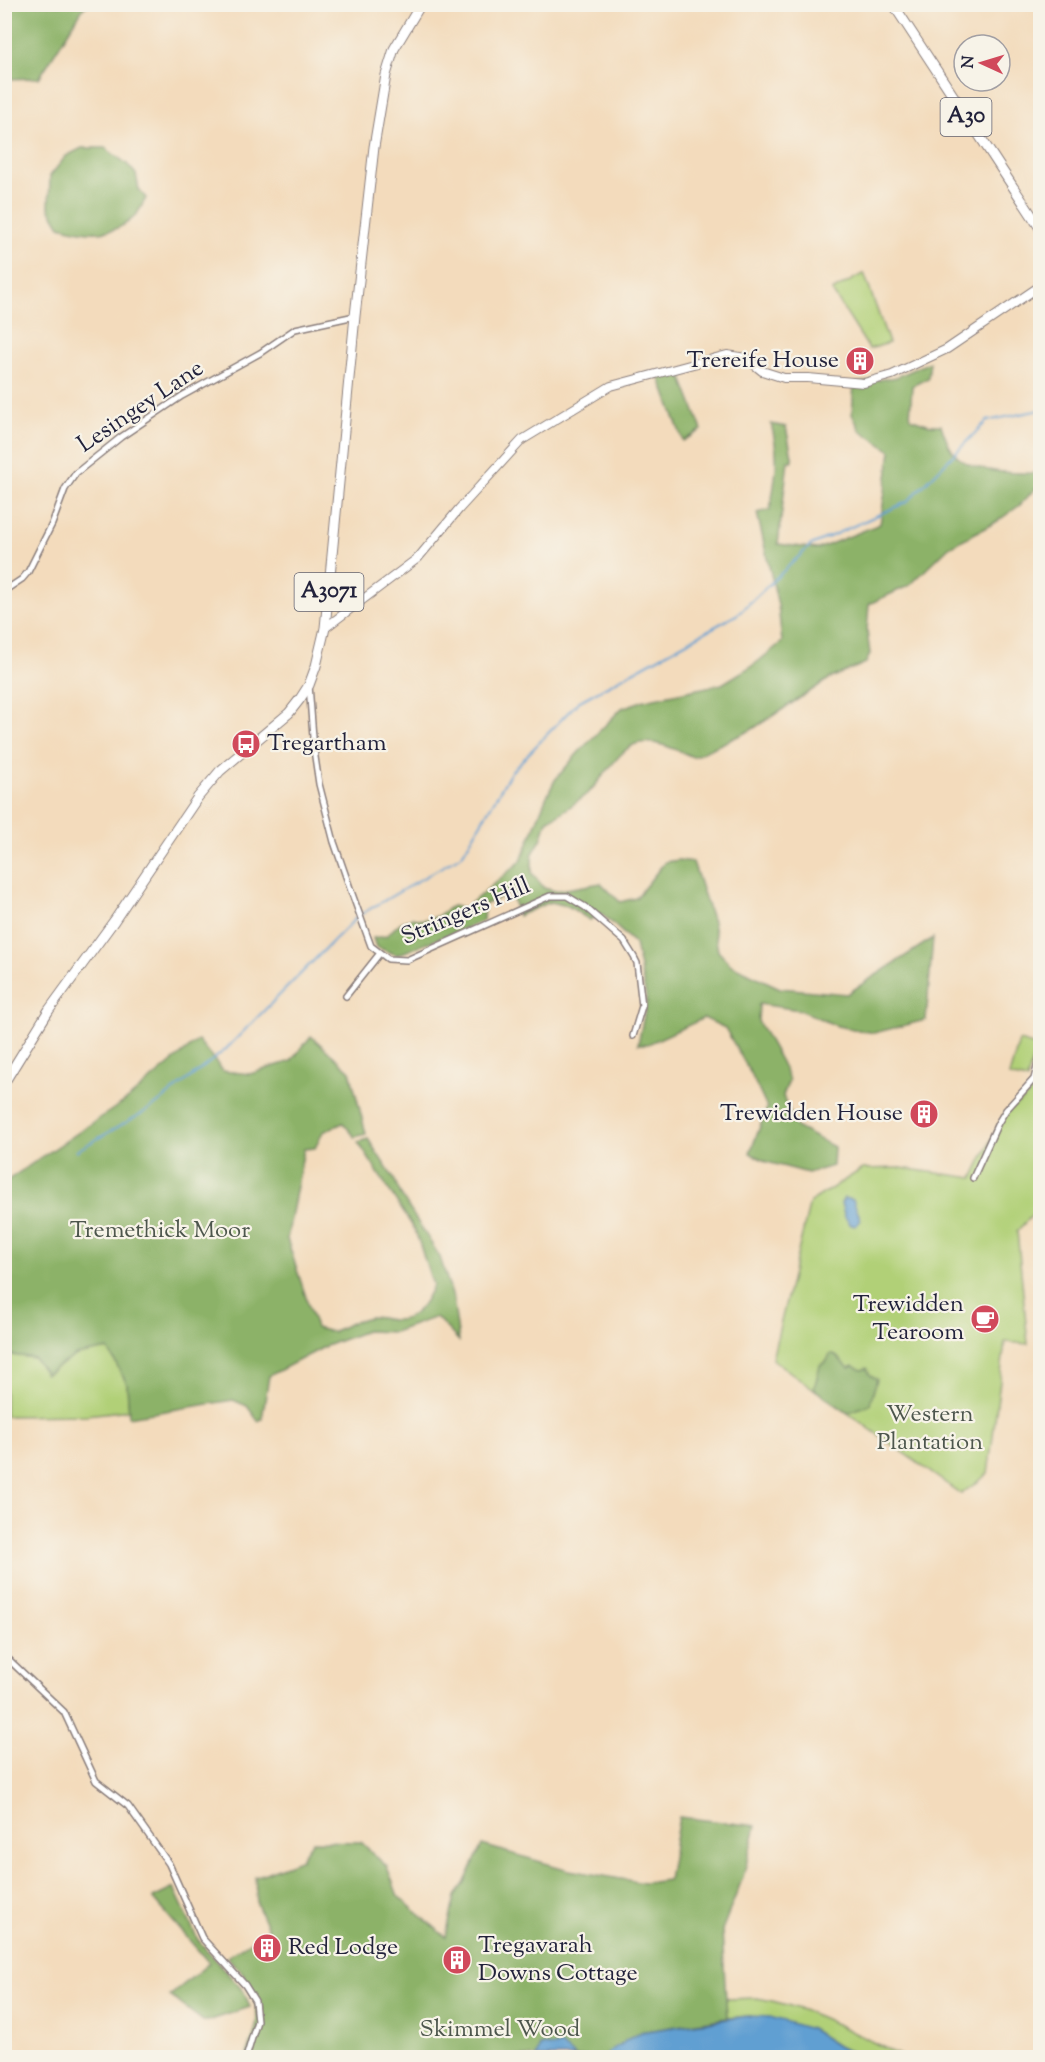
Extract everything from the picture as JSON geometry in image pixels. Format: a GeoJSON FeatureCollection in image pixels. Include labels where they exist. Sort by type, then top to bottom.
{"type":"FeatureCollection","features":[{"type":"Feature","properties":{"kind":"main road","name":"A3071"},"geometry":{"type":"LineString","coordinates":[[4,1083],[49,1010],[114,921],[198,797],[220,771],[288,713],[309,685],[325,628],[372,159],[386,75],[394,49],[421,4]]}},
{"type":"Feature","properties":{"kind":"main road","name":"A30"},"geometry":{"type":"LineString","coordinates":[[893,4],[1041,228]]}},
{"type":"Feature","properties":{"kind":"main road"},"geometry":{"type":"LineString","coordinates":[[325,628],[418,558],[522,440],[611,386],[727,355],[746,358],[762,370],[784,378],[864,383],[892,375],[947,349],[1041,286]]}},
{"type":"Feature","properties":{"kind":"street","name":"Lesingey Lane"},"geometry":{"type":"LineString","coordinates":[[4,591],[28,572],[52,524],[64,489],[76,473],[121,437],[182,396],[260,353],[295,330],[355,316]]}},
{"type":"Feature","properties":{"kind":"street","name":"Stringers Hill"},"geometry":{"type":"LineString","coordinates":[[309,685],[319,784],[334,842],[371,946],[388,959],[407,960],[550,896],[567,896],[585,907],[624,941],[637,963],[642,1006],[633,1036]]}},
{"type":"Feature","properties":{"kind":"street"},"geometry":{"type":"LineString","coordinates":[[346,996],[380,953]]}},
{"type":"Feature","properties":{"kind":"street"},"geometry":{"type":"LineString","coordinates":[[973,1178],[1006,1110],[1034,1079],[1041,1056]]}},
{"type":"Feature","properties":{"kind":"street"},"geometry":{"type":"LineString","coordinates":[[4,1655],[64,1712],[96,1780],[128,1806],[169,1864],[202,1938],[245,1985],[255,2001],[257,2021],[246,2058]]}},
{"type":"Feature","properties":{"kind":"green space"},"geometry":{"type":"Polygon","coordinates":[[[4,5],[88,5],[84,7],[39,78],[5,79],[4,5]]]}},
{"type":"Feature","properties":{"kind":"green space"},"geometry":{"type":"Polygon","coordinates":[[[82,148],[105,148],[127,164],[136,174],[139,190],[146,198],[136,215],[119,227],[100,232],[70,229],[60,226],[49,208],[50,176],[66,156],[82,148]]]}},
{"type":"Feature","properties":{"kind":"green space"},"geometry":{"type":"Polygon","coordinates":[[[864,273],[889,343],[869,349],[832,291],[864,273]]]}},
{"type":"Feature","properties":{"kind":"green space"},"geometry":{"type":"Polygon","coordinates":[[[930,362],[928,378],[912,386],[910,418],[930,425],[941,425],[953,451],[959,458],[976,467],[998,472],[1040,473],[1040,489],[1035,489],[1020,505],[996,522],[949,547],[910,585],[869,604],[867,631],[870,654],[866,663],[829,679],[751,730],[693,757],[653,743],[632,745],[619,756],[589,792],[569,808],[547,821],[541,840],[532,855],[532,873],[544,888],[555,891],[601,883],[620,902],[636,898],[665,862],[679,860],[693,862],[713,922],[718,951],[731,965],[780,988],[847,994],[933,938],[926,1020],[874,1033],[837,1026],[800,1010],[759,1004],[758,1021],[789,1080],[783,1096],[796,1127],[834,1147],[833,1166],[808,1173],[767,1162],[750,1153],[767,1108],[725,1028],[704,1018],[648,1044],[638,1044],[647,1001],[635,944],[601,913],[590,920],[568,906],[550,902],[518,916],[511,892],[484,905],[483,921],[397,955],[376,947],[373,938],[386,936],[400,923],[412,918],[423,920],[436,917],[452,906],[465,908],[521,861],[555,780],[622,708],[645,700],[722,684],[755,664],[782,642],[778,605],[757,513],[770,510],[774,487],[776,457],[771,424],[786,427],[793,461],[788,461],[778,544],[818,549],[880,524],[891,451],[860,430],[852,414],[854,384],[897,377],[930,362]]]}},
{"type":"Feature","properties":{"kind":"green space"},"geometry":{"type":"Polygon","coordinates":[[[680,373],[702,430],[683,441],[659,376],[680,373]]]}},
{"type":"Feature","properties":{"kind":"green space","name":"Tremethick Moor"},"geometry":{"type":"Polygon","coordinates":[[[311,1036],[350,1071],[366,1134],[355,1137],[343,1123],[323,1132],[315,1148],[304,1149],[287,1239],[316,1328],[332,1332],[366,1318],[394,1320],[408,1317],[423,1304],[433,1285],[415,1230],[358,1142],[368,1139],[440,1257],[453,1298],[459,1341],[436,1317],[394,1332],[366,1331],[326,1346],[269,1376],[262,1419],[258,1421],[247,1406],[233,1400],[129,1417],[127,1384],[108,1349],[76,1355],[46,1374],[34,1358],[5,1354],[5,1182],[128,1099],[198,1040],[223,1071],[250,1074],[291,1061],[311,1036]]]}},
{"type":"Feature","properties":{"kind":"green space"},"geometry":{"type":"Polygon","coordinates":[[[1019,1041],[1036,1046],[1027,1080],[1009,1076],[1019,1041]]]}},
{"type":"Feature","properties":{"kind":"green space","name":"Western Plantation"},"geometry":{"type":"Polygon","coordinates":[[[1039,1087],[1040,1207],[1017,1231],[1028,1344],[1005,1342],[988,1474],[961,1494],[772,1359],[810,1202],[862,1169],[901,1168],[973,1178],[1004,1114],[1039,1087]]]}},
{"type":"Feature","properties":{"kind":"green space"},"geometry":{"type":"Polygon","coordinates":[[[108,1349],[127,1384],[129,1410],[87,1415],[5,1416],[5,1354],[34,1358],[46,1374],[76,1355],[108,1349]]]}},
{"type":"Feature","properties":{"kind":"green space"},"geometry":{"type":"Polygon","coordinates":[[[830,1354],[834,1354],[849,1368],[853,1366],[862,1370],[867,1368],[870,1375],[877,1379],[870,1404],[848,1413],[814,1389],[820,1365],[827,1361],[830,1354]]]}},
{"type":"Feature","properties":{"kind":"green space","name":"Skimmel Wood"},"geometry":{"type":"Polygon","coordinates":[[[679,1817],[756,1826],[743,1877],[722,1930],[727,2018],[640,2032],[610,2057],[246,2057],[257,2022],[256,2007],[244,1974],[227,1957],[268,1929],[257,1904],[255,1877],[302,1859],[313,1841],[361,1842],[387,1867],[398,1896],[446,1937],[455,1896],[464,1884],[482,1845],[569,1870],[644,1883],[668,1880],[679,1817]]]}},
{"type":"Feature","properties":{"kind":"green space"},"geometry":{"type":"Polygon","coordinates":[[[174,1888],[198,1940],[244,1992],[250,2007],[203,2021],[170,1996],[209,1963],[153,1898],[174,1888]]]}},
{"type":"Feature","properties":{"kind":"green space"},"geometry":{"type":"Polygon","coordinates":[[[757,1998],[814,2014],[903,2057],[863,2057],[839,2047],[811,2029],[748,2016],[727,2018],[726,1999],[757,1998]]]}},
{"type":"Feature","properties":{"kind":"water"},"geometry":{"type":"Polygon","coordinates":[[[844,1198],[853,1200],[861,1220],[856,1226],[851,1225],[845,1217],[841,1203],[844,1198]]]}},
{"type":"Feature","properties":{"kind":"water"},"geometry":{"type":"Polygon","coordinates":[[[748,2016],[770,2017],[811,2029],[839,2047],[863,2057],[605,2057],[612,2049],[640,2032],[748,2016]]]}},
{"type":"Feature","properties":{"kind":"water"},"geometry":{"type":"Polygon","coordinates":[[[561,2045],[575,2057],[536,2057],[540,2046],[561,2045]]]}},
{"type":"Feature","properties":{"kind":"waterway"},"geometry":{"type":"LineString","coordinates":[[76,1151],[153,1107],[225,1050],[358,916],[462,855],[511,772],[578,702],[738,614],[811,545],[907,502],[987,421],[1040,410]]}},
{"type":"Feature","properties":{"kind":"place","name":"Trereife House"},"geometry":{"type":"Point","coordinates":[860,361]}},
{"type":"Feature","properties":{"kind":"place","name":"Tregartham"},"geometry":{"type":"Point","coordinates":[246,744]}},
{"type":"Feature","properties":{"kind":"place","name":"Trewidden House"},"geometry":{"type":"Point","coordinates":[924,1114]}},
{"type":"Feature","properties":{"kind":"place","name":"Trewidden Tearoom"},"geometry":{"type":"Point","coordinates":[985,1319]}},
{"type":"Feature","properties":{"kind":"place","name":"Red Lodge"},"geometry":{"type":"Point","coordinates":[267,1948]}},
{"type":"Feature","properties":{"kind":"place","name":"Tregavarah Downs Cottage"},"geometry":{"type":"Point","coordinates":[457,1960]}}]}
